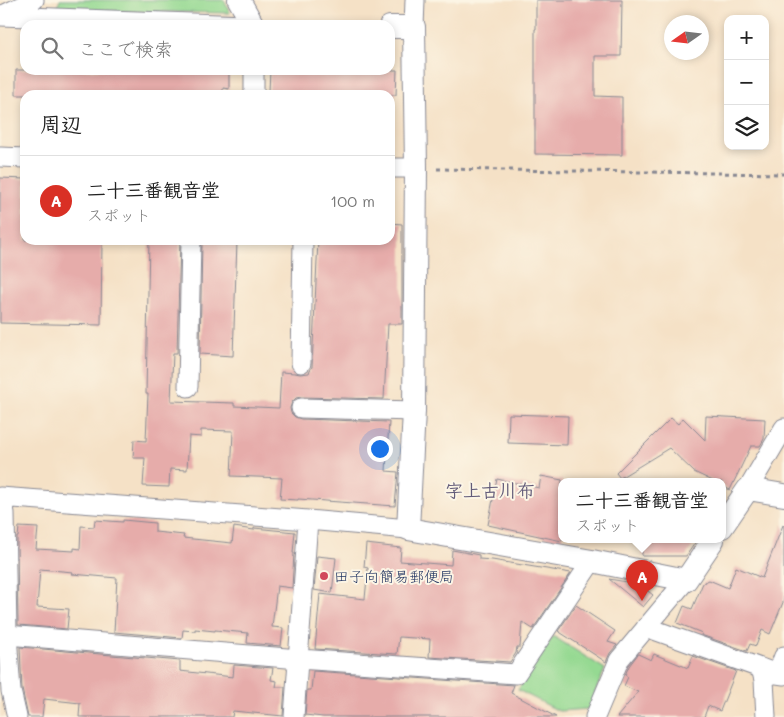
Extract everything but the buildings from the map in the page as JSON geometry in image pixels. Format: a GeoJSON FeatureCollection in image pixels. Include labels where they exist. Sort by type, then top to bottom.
{"type":"FeatureCollection","features":[{"type":"Feature","properties":{"kind":"street"},"geometry":{"type":"LineString","coordinates":[[0,17],[34,0]]}},
{"type":"Feature","properties":{"kind":"street"},"geometry":{"type":"LineString","coordinates":[[239,0],[250,20]]}},
{"type":"Feature","properties":{"kind":"street"},"geometry":{"type":"LineString","coordinates":[[408,529],[414,411],[415,0]]}},
{"type":"Feature","properties":{"kind":"street"},"geometry":{"type":"LineString","coordinates":[[0,17],[92,20]]}},
{"type":"Feature","properties":{"kind":"street"},"geometry":{"type":"LineString","coordinates":[[395,27],[414,27]]}},
{"type":"Feature","properties":{"kind":"street"},"geometry":{"type":"LineString","coordinates":[[254,75],[254,90]]}},
{"type":"Feature","properties":{"kind":"street"},"geometry":{"type":"LineString","coordinates":[[0,157],[20,158]]}},
{"type":"Feature","properties":{"kind":"street"},"geometry":{"type":"LineString","coordinates":[[395,168],[416,168]]}},
{"type":"Feature","properties":{"kind":"street"},"geometry":{"type":"LineString","coordinates":[[188,387],[191,245]]}},
{"type":"Feature","properties":{"kind":"street"},"geometry":{"type":"LineString","coordinates":[[301,363],[303,245]]}},
{"type":"Feature","properties":{"kind":"street"},"geometry":{"type":"LineString","coordinates":[[301,408],[414,411]]}},
{"type":"Feature","properties":{"kind":"street"},"geometry":{"type":"LineString","coordinates":[[726,521],[748,489],[784,428]]}},
{"type":"Feature","properties":{"kind":"street"},"geometry":{"type":"LineString","coordinates":[[748,489],[784,495]]}},
{"type":"Feature","properties":{"kind":"street"},"geometry":{"type":"LineString","coordinates":[[16,717],[10,691],[7,635],[6,513],[0,497],[408,529],[592,561],[686,580]]}},
{"type":"Feature","properties":{"kind":"street"},"geometry":{"type":"LineString","coordinates":[[294,717],[308,520]]}},
{"type":"Feature","properties":{"kind":"street"},"geometry":{"type":"LineString","coordinates":[[596,717],[619,660],[686,580],[712,543]]}},
{"type":"Feature","properties":{"kind":"street"},"geometry":{"type":"LineString","coordinates":[[7,635],[299,659],[516,674],[592,561]]}},
{"type":"Feature","properties":{"kind":"street"},"geometry":{"type":"LineString","coordinates":[[646,627],[774,672]]}},
{"type":"Feature","properties":{"kind":"street"},"geometry":{"type":"LineString","coordinates":[[766,717],[764,680],[774,672],[784,656]]}},
{"type":"Feature","properties":{"kind":"path"},"geometry":{"type":"LineString","coordinates":[[416,168],[784,174]]}},
{"type":"Feature","properties":{"kind":"green space"},"geometry":{"type":"Polygon","coordinates":[[[60,0],[224,0],[230,13],[56,10],[60,0]]]}},
{"type":"Feature","properties":{"kind":"green space"},"geometry":{"type":"Polygon","coordinates":[[[553,636],[605,669],[588,709],[559,711],[518,690],[553,636]]]}},
{"type":"Feature","properties":{"kind":"place","name":"田子向簡易郵便局"},"geometry":{"type":"Point","coordinates":[324,576]}},
{"type":"Feature","properties":{"kind":"place","name":"二十三番観音堂"},"geometry":{"type":"Point","coordinates":[642,601]}},
{"type":"Feature","properties":{"kind":"district","name":"字上古川布"},"geometry":{"type":"Point","coordinates":[490,490]}}]}
